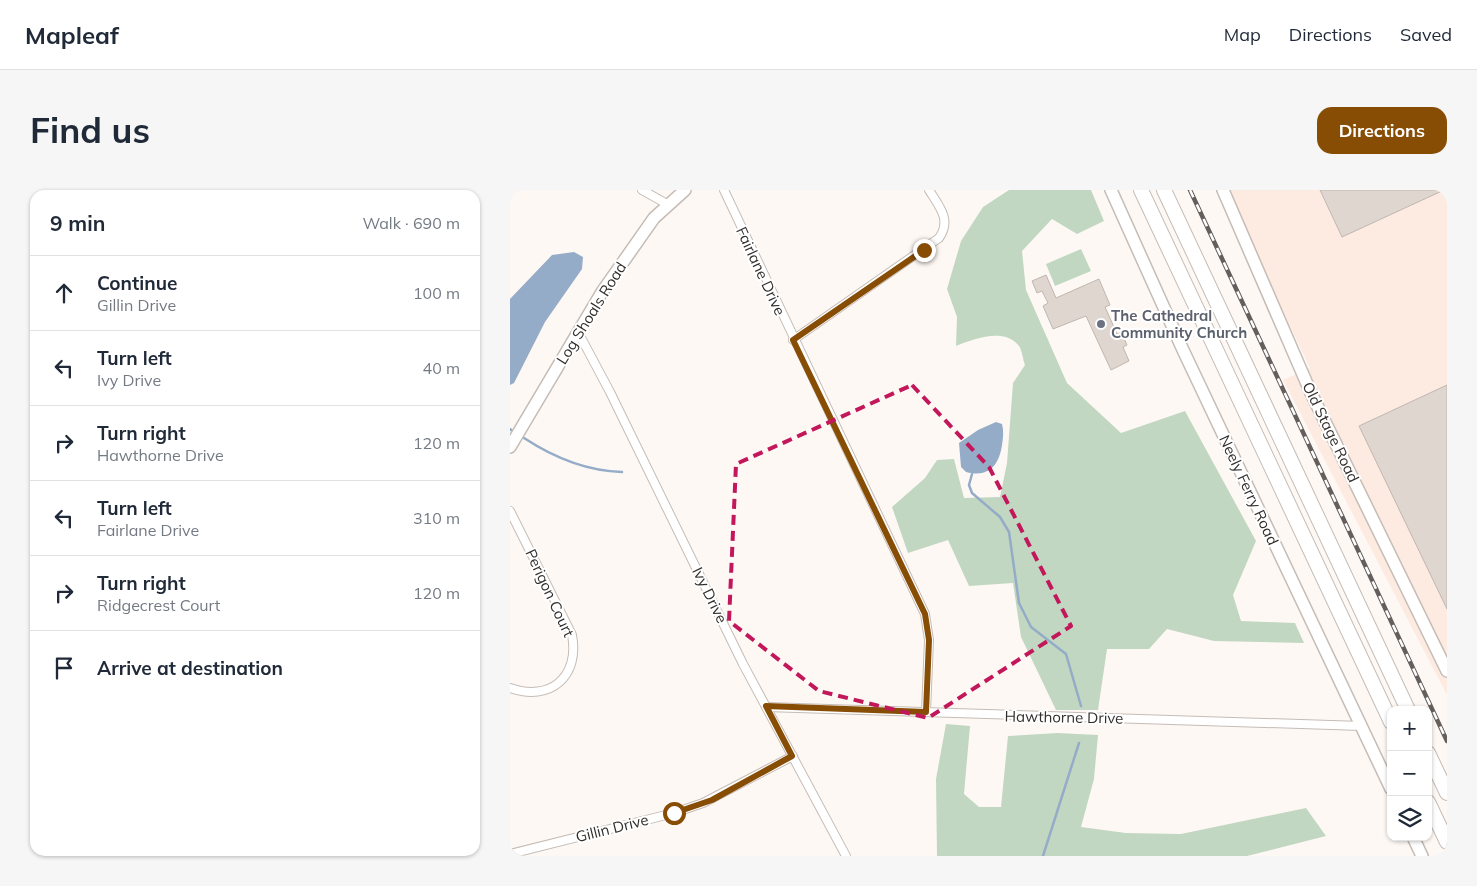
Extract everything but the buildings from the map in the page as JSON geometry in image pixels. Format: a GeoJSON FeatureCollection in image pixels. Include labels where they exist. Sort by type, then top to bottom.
{"type":"FeatureCollection","features":[{"type":"Feature","properties":{"kind":"highway"},"geometry":{"type":"LineString","coordinates":[[1141,190],[1387,713]]}},
{"type":"Feature","properties":{"kind":"highway"},"geometry":{"type":"LineString","coordinates":[[1164,190],[1406,706]]}},
{"type":"Feature","properties":{"kind":"highway"},"geometry":{"type":"LineString","coordinates":[[1432,761],[1447,793]]}},
{"type":"Feature","properties":{"kind":"highway"},"geometry":{"type":"LineString","coordinates":[[1432,810],[1447,842]]}},
{"type":"Feature","properties":{"kind":"street"},"geometry":{"type":"LineString","coordinates":[[642,190],[667,204]]}},
{"type":"Feature","properties":{"kind":"street","name":"Log Shoals Road"},"geometry":{"type":"LineString","coordinates":[[510,447],[578,332],[631,250],[654,218],[684,190]]}},
{"type":"Feature","properties":{"kind":"street","name":"Fairlane Drive"},"geometry":{"type":"LineString","coordinates":[[724,190],[793,340],[925,614],[929,640],[926,712]]}},
{"type":"Feature","properties":{"kind":"street"},"geometry":{"type":"LineString","coordinates":[[793,340],[939,238],[944,229],[945,219],[929,190]]}},
{"type":"Feature","properties":{"kind":"street","name":"Neely Ferry Road"},"geometry":{"type":"LineString","coordinates":[[1111,190],[1183,350],[1387,780]]}},
{"type":"Feature","properties":{"kind":"street","name":"Old Stage Road"},"geometry":{"type":"LineString","coordinates":[[1223,190],[1311,393],[1447,670]]}},
{"type":"Feature","properties":{"kind":"street","name":"Ivy Drive"},"geometry":{"type":"LineString","coordinates":[[578,332],[610,392],[766,706],[846,856]]}},
{"type":"Feature","properties":{"kind":"street","name":"Perigon Court"},"geometry":{"type":"LineString","coordinates":[[510,511],[572,635],[574,648],[568,672],[560,682],[549,689],[536,694],[510,688]]}},
{"type":"Feature","properties":{"kind":"street","name":"Hawthorne Drive"},"geometry":{"type":"LineString","coordinates":[[766,706],[1362,726]]}},
{"type":"Feature","properties":{"kind":"street","name":"Gillin Drive"},"geometry":{"type":"LineString","coordinates":[[510,854],[674,813],[703,803],[792,756]]}},
{"type":"Feature","properties":{"kind":"street"},"geometry":{"type":"LineString","coordinates":[[1415,841],[1422,856]]}},
{"type":"Feature","properties":{"kind":"highlighted area"},"geometry":{"type":"Polygon","coordinates":[[[912,385],[989,467],[1071,626],[928,718],[819,691],[729,621],[736,464],[912,385]]]}},
{"type":"Feature","properties":{"kind":"shaded area"},"geometry":{"type":"Polygon","coordinates":[[[1225,190],[1447,190],[1447,695],[1283,380],[1310,368],[1225,190]]]}},
{"type":"Feature","properties":{"kind":"green space"},"geometry":{"type":"Polygon","coordinates":[[[1009,190],[1091,190],[1104,221],[1077,234],[1052,219],[1022,251],[1026,290],[1067,383],[1121,433],[1185,411],[1256,541],[1233,595],[1241,621],[1295,623],[1304,643],[1214,641],[1167,629],[1149,649],[1107,649],[1098,710],[1056,710],[1021,637],[1013,583],[969,586],[948,540],[908,553],[892,507],[925,478],[937,460],[954,459],[964,498],[1000,497],[1007,463],[1013,383],[1025,365],[1019,346],[1013,340],[1005,337],[989,336],[956,346],[957,317],[947,289],[961,241],[983,207],[1009,190]]]}},
{"type":"Feature","properties":{"kind":"green space"},"geometry":{"type":"Polygon","coordinates":[[[1081,249],[1091,271],[1055,286],[1046,264],[1081,249]]]}},
{"type":"Feature","properties":{"kind":"green space"},"geometry":{"type":"Polygon","coordinates":[[[946,724],[970,726],[964,794],[979,807],[1001,807],[1008,736],[1058,733],[1098,735],[1094,779],[1081,827],[1126,833],[1181,834],[1306,808],[1326,836],[1247,856],[937,856],[936,779],[946,724]]]}},
{"type":"Feature","properties":{"kind":"water"},"geometry":{"type":"Polygon","coordinates":[[[574,252],[583,257],[582,269],[545,322],[514,383],[510,385],[510,299],[552,255],[574,252]]]}},
{"type":"Feature","properties":{"kind":"water"},"geometry":{"type":"Polygon","coordinates":[[[996,422],[1002,424],[1003,435],[1001,452],[995,464],[992,468],[981,473],[966,472],[961,467],[959,443],[978,430],[996,422]]]}},
{"type":"Feature","properties":{"kind":"waterway"},"geometry":{"type":"LineString","coordinates":[[524,438],[571,462],[596,469],[622,472]]}},
{"type":"Feature","properties":{"kind":"waterway"},"geometry":{"type":"LineString","coordinates":[[972,474],[969,485],[972,493],[1000,517],[1009,532],[1019,603],[1031,627],[1066,654],[1081,706]]}},
{"type":"Feature","properties":{"kind":"waterway"},"geometry":{"type":"LineString","coordinates":[[1043,856],[1079,743]]}},
{"type":"Feature","properties":{"kind":"railway"},"geometry":{"type":"LineString","coordinates":[[1190,190],[1447,741]]}},
{"type":"Feature","properties":{"kind":"place","name":"The Cathedral Community Church"},"geometry":{"type":"Point","coordinates":[1101,324]}},
{"type":"Feature","properties":{"kind":"route"},"geometry":{"type":"LineString","coordinates":[[674,813],[712,800],[792,756],[766,706],[926,712],[925,698],[929,640],[925,614],[793,340],[909,258],[924,250]]}}]}
